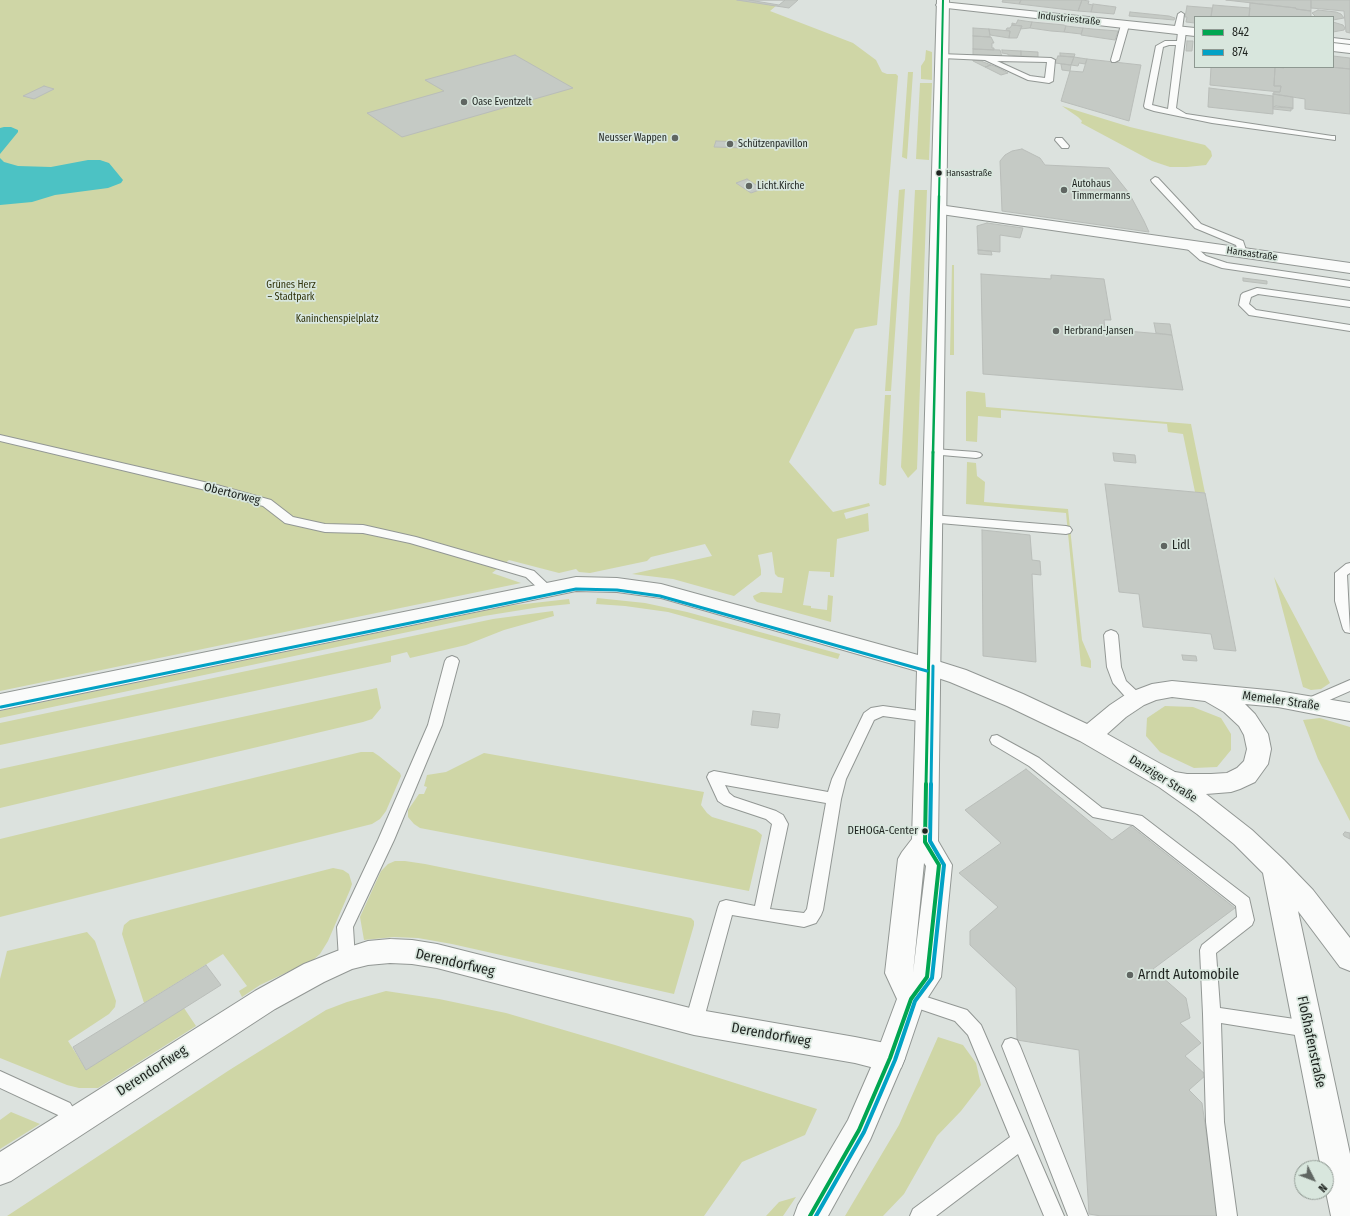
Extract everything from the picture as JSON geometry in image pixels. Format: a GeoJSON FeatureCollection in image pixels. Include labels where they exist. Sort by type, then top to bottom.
{"type":"FeatureCollection","features":[{"type":"Feature","properties":{"kind":"street","name":"Industriestraße"},"geometry":{"type":"LineString","coordinates":[[942,3],[1194,32]]}},
{"type":"Feature","properties":{"kind":"street"},"geometry":{"type":"LineString","coordinates":[[810,1216],[858,1130],[890,1058],[911,1000],[927,977],[939,865],[925,842],[942,3]]}},
{"type":"Feature","properties":{"kind":"street"},"geometry":{"type":"LineString","coordinates":[[1334,47],[1349,43]]}},
{"type":"Feature","properties":{"kind":"street","name":"Hansastraße"},"geometry":{"type":"LineString","coordinates":[[939,210],[1350,268]]}},
{"type":"Feature","properties":{"kind":"street","name":"Danziger Straße"},"geometry":{"type":"LineString","coordinates":[[0,702],[546,589],[582,584],[617,585],[661,591],[729,609],[958,676],[1015,700],[1088,735],[1168,780],[1242,836],[1303,898],[1350,959]]}},
{"type":"Feature","properties":{"kind":"street","name":"Memeler Straße"},"geometry":{"type":"LineString","coordinates":[[1088,735],[1136,699],[1152,692],[1172,689],[1211,692],[1310,704],[1350,712]]}},
{"type":"Feature","properties":{"kind":"street","name":"Memeler Straße"},"geometry":{"type":"LineString","coordinates":[[1168,780],[1187,784],[1231,782],[1246,775],[1256,764],[1259,749],[1256,734],[1247,720],[1232,706],[1211,692]]}},
{"type":"Feature","properties":{"kind":"street","name":"Floßhafenstraße"},"geometry":{"type":"LineString","coordinates":[[1275,868],[1347,1216]]}},
{"type":"Feature","properties":{"kind":"street","name":"Derendorfweg"},"geometry":{"type":"LineString","coordinates":[[0,1170],[72,1122],[265,1000],[314,973],[347,959],[368,953],[390,951],[412,952],[437,956],[694,1022],[855,1050],[890,1058]]}},
{"type":"Feature","properties":{"kind":"lane"},"geometry":{"type":"LineString","coordinates":[[1177,113],[1172,109],[1172,102],[1180,43],[1181,14]]}},
{"type":"Feature","properties":{"kind":"lane"},"geometry":{"type":"LineString","coordinates":[[1115,60],[1125,25]]}},
{"type":"Feature","properties":{"kind":"lane"},"geometry":{"type":"LineString","coordinates":[[1334,37],[1349,43]]}},
{"type":"Feature","properties":{"kind":"lane"},"geometry":{"type":"LineString","coordinates":[[1334,40],[1349,43]]}},
{"type":"Feature","properties":{"kind":"lane"},"geometry":{"type":"LineString","coordinates":[[1180,43],[1168,43],[1160,46],[1148,106],[1154,109],[1212,121],[1332,138]]}},
{"type":"Feature","properties":{"kind":"lane"},"geometry":{"type":"LineString","coordinates":[[942,56],[1051,60],[1050,81],[1028,78],[986,58]]}},
{"type":"Feature","properties":{"kind":"lane"},"geometry":{"type":"LineString","coordinates":[[1155,180],[1177,206],[1198,226],[1240,243],[1242,252]]}},
{"type":"Feature","properties":{"kind":"lane"},"geometry":{"type":"LineString","coordinates":[[1188,245],[1203,258],[1225,266],[1350,284]]}},
{"type":"Feature","properties":{"kind":"lane"},"geometry":{"type":"LineString","coordinates":[[1350,304],[1257,291],[1246,295],[1244,306],[1252,313],[1350,328]]}},
{"type":"Feature","properties":{"kind":"lane","name":"Obertorweg"},"geometry":{"type":"LineString","coordinates":[[0,438],[217,489],[267,503],[290,520],[325,528],[364,529],[412,540],[530,574],[546,589]]}},
{"type":"Feature","properties":{"kind":"lane"},"geometry":{"type":"LineString","coordinates":[[934,452],[976,454]]}},
{"type":"Feature","properties":{"kind":"lane"},"geometry":{"type":"LineString","coordinates":[[932,519],[1066,530]]}},
{"type":"Feature","properties":{"kind":"lane"},"geometry":{"type":"LineString","coordinates":[[1350,567],[1341,573],[1341,601],[1350,629]]}},
{"type":"Feature","properties":{"kind":"lane"},"geometry":{"type":"LineString","coordinates":[[1111,635],[1114,667],[1120,683],[1136,699]]}},
{"type":"Feature","properties":{"kind":"lane"},"geometry":{"type":"LineString","coordinates":[[347,959],[346,927],[386,840],[435,725],[452,661]]}},
{"type":"Feature","properties":{"kind":"lane"},"geometry":{"type":"LineString","coordinates":[[1310,704],[1350,685]]}},
{"type":"Feature","properties":{"kind":"lane"},"geometry":{"type":"LineString","coordinates":[[694,1022],[726,907],[804,920],[810,918],[816,910],[834,798],[839,779],[872,714],[883,710],[927,717]]}},
{"type":"Feature","properties":{"kind":"lane"},"geometry":{"type":"LineString","coordinates":[[997,740],[1034,762],[1098,813],[1137,820],[1243,903],[1246,920],[1208,950],[1212,1014],[1214,1122],[1227,1216]]}},
{"type":"Feature","properties":{"kind":"lane"},"geometry":{"type":"LineString","coordinates":[[761,914],[780,824],[778,818],[729,801],[724,797],[714,777],[834,798]]}},
{"type":"Feature","properties":{"kind":"lane"},"geometry":{"type":"LineString","coordinates":[[911,1000],[961,1015],[975,1030],[1054,1216]]}},
{"type":"Feature","properties":{"kind":"lane"},"geometry":{"type":"LineString","coordinates":[[1212,1014],[1308,1029]]}},
{"type":"Feature","properties":{"kind":"lane"},"geometry":{"type":"LineString","coordinates":[[1011,1046],[1078,1216]]}},
{"type":"Feature","properties":{"kind":"lane"},"geometry":{"type":"LineString","coordinates":[[0,1079],[64,1108],[72,1122]]}},
{"type":"Feature","properties":{"kind":"lane"},"geometry":{"type":"LineString","coordinates":[[920,1216],[1021,1140]]}},
{"type":"Feature","properties":{"kind":"green space","name":"Grünes Herz – Stadtpark"},"geometry":{"type":"Polygon","coordinates":[[[0,0],[749,0],[777,5],[770,11],[853,43],[876,60],[882,72],[887,74],[896,74],[898,76],[877,325],[855,329],[789,462],[833,512],[869,503],[870,506],[844,513],[846,519],[868,513],[869,531],[837,539],[834,577],[830,577],[830,572],[809,571],[803,605],[811,606],[811,608],[827,610],[828,595],[833,596],[831,622],[757,602],[754,599],[753,596],[761,592],[782,593],[784,578],[778,577],[775,574],[772,552],[758,555],[761,575],[734,596],[673,579],[632,574],[712,556],[705,544],[651,557],[647,561],[590,573],[579,572],[576,569],[559,573],[509,560],[492,573],[521,583],[0,691],[0,0]]]}},
{"type":"Feature","properties":{"kind":"green space"},"geometry":{"type":"Polygon","coordinates":[[[926,50],[932,52],[932,80],[921,79],[921,66],[925,60],[926,50]]]}},
{"type":"Feature","properties":{"kind":"green space"},"geometry":{"type":"Polygon","coordinates":[[[908,72],[913,72],[907,159],[902,157],[908,72]]]}},
{"type":"Feature","properties":{"kind":"green space"},"geometry":{"type":"Polygon","coordinates":[[[920,83],[932,83],[929,160],[916,159],[920,83]]]}},
{"type":"Feature","properties":{"kind":"green space"},"geometry":{"type":"Polygon","coordinates":[[[1062,106],[1130,127],[1205,145],[1211,151],[1212,156],[1206,165],[1187,167],[1170,167],[1152,161],[1081,123],[1082,121],[1078,117],[1062,106]]]}},
{"type":"Feature","properties":{"kind":"green space"},"geometry":{"type":"Polygon","coordinates":[[[905,189],[891,391],[885,391],[899,190],[905,189]]]}},
{"type":"Feature","properties":{"kind":"green space"},"geometry":{"type":"Polygon","coordinates":[[[915,190],[927,190],[917,469],[908,478],[901,467],[915,190]]]}},
{"type":"Feature","properties":{"kind":"green space"},"geometry":{"type":"Polygon","coordinates":[[[952,265],[954,265],[954,355],[950,355],[952,265]]]}},
{"type":"Feature","properties":{"kind":"green space"},"geometry":{"type":"Polygon","coordinates":[[[966,392],[985,393],[986,407],[1191,424],[1205,493],[1195,492],[1183,434],[1168,432],[1167,424],[1001,410],[1001,418],[978,416],[977,442],[966,441],[966,392]]]}},
{"type":"Feature","properties":{"kind":"green space"},"geometry":{"type":"Polygon","coordinates":[[[885,395],[891,395],[886,485],[883,486],[879,484],[885,395]]]}},
{"type":"Feature","properties":{"kind":"green space"},"geometry":{"type":"Polygon","coordinates":[[[967,462],[976,463],[977,476],[985,482],[984,502],[1068,509],[1082,640],[1091,661],[1091,668],[1081,666],[1066,513],[966,504],[967,462]]]}},
{"type":"Feature","properties":{"kind":"green space"},"geometry":{"type":"Polygon","coordinates":[[[1274,577],[1330,683],[1321,689],[1311,690],[1303,687],[1274,577]]]}},
{"type":"Feature","properties":{"kind":"green space"},"geometry":{"type":"Polygon","coordinates":[[[597,598],[645,603],[687,612],[840,654],[838,659],[668,612],[625,606],[596,604],[597,598]]]}},
{"type":"Feature","properties":{"kind":"green space"},"geometry":{"type":"Polygon","coordinates":[[[569,599],[570,604],[484,616],[0,718],[0,711],[507,606],[569,599]]]}},
{"type":"Feature","properties":{"kind":"green space"},"geometry":{"type":"Polygon","coordinates":[[[553,611],[554,616],[504,630],[466,645],[410,658],[407,652],[391,656],[391,662],[0,745],[0,723],[493,619],[553,611]]]}},
{"type":"Feature","properties":{"kind":"green space"},"geometry":{"type":"Polygon","coordinates":[[[377,688],[381,708],[372,719],[363,722],[0,808],[0,769],[377,688]]]}},
{"type":"Feature","properties":{"kind":"green space"},"geometry":{"type":"Polygon","coordinates":[[[1165,706],[1193,707],[1221,718],[1231,734],[1231,750],[1217,767],[1194,768],[1160,752],[1146,736],[1147,718],[1165,706]]]}},
{"type":"Feature","properties":{"kind":"green space"},"geometry":{"type":"Polygon","coordinates":[[[1320,718],[1350,727],[1350,821],[1318,759],[1303,720],[1320,718]]]}},
{"type":"Feature","properties":{"kind":"green space"},"geometry":{"type":"Polygon","coordinates":[[[361,752],[373,752],[400,773],[401,776],[386,811],[380,819],[372,824],[0,917],[0,839],[361,752]]]}},
{"type":"Feature","properties":{"kind":"green space"},"geometry":{"type":"Polygon","coordinates":[[[484,753],[704,792],[701,805],[712,817],[756,830],[762,835],[749,891],[420,828],[414,824],[408,817],[408,810],[419,794],[424,794],[427,787],[424,786],[427,775],[446,772],[484,753]]]}},
{"type":"Feature","properties":{"kind":"green space"},"geometry":{"type":"Polygon","coordinates":[[[395,861],[425,864],[691,918],[694,921],[694,925],[674,994],[452,944],[418,938],[394,937],[364,940],[360,917],[381,871],[388,864],[395,861]]]}},
{"type":"Feature","properties":{"kind":"green space"},"geometry":{"type":"Polygon","coordinates":[[[333,868],[343,870],[349,874],[352,884],[328,941],[320,954],[313,960],[260,985],[242,997],[239,991],[247,986],[223,954],[144,1003],[122,934],[124,925],[130,920],[333,868]]]}},
{"type":"Feature","properties":{"kind":"green space"},"geometry":{"type":"Polygon","coordinates":[[[87,932],[95,941],[116,1001],[115,1007],[109,1014],[68,1041],[86,1069],[184,1008],[196,1026],[98,1088],[79,1088],[67,1085],[0,1058],[0,979],[7,951],[87,932]]]}},
{"type":"Feature","properties":{"kind":"green space"},"geometry":{"type":"Polygon","coordinates":[[[386,991],[439,999],[506,1013],[615,1045],[817,1109],[805,1135],[742,1162],[704,1216],[7,1216],[231,1069],[326,1010],[347,1002],[386,991]]]}},
{"type":"Feature","properties":{"kind":"green space"},"geometry":{"type":"Polygon","coordinates":[[[938,1037],[963,1045],[976,1063],[981,1085],[961,1111],[937,1136],[904,1194],[883,1216],[845,1216],[899,1125],[938,1037]]]}},
{"type":"Feature","properties":{"kind":"green space"},"geometry":{"type":"Polygon","coordinates":[[[11,1112],[40,1124],[0,1149],[0,1120],[11,1112]]]}},
{"type":"Feature","properties":{"kind":"green space"},"geometry":{"type":"Polygon","coordinates":[[[796,1197],[783,1216],[766,1216],[779,1202],[796,1197]]]}},
{"type":"Feature","properties":{"kind":"water"},"geometry":{"type":"Polygon","coordinates":[[[11,127],[18,130],[18,132],[0,154],[0,128],[11,127]]]}},
{"type":"Feature","properties":{"kind":"water"},"geometry":{"type":"Polygon","coordinates":[[[0,158],[4,162],[18,166],[51,167],[88,160],[100,160],[109,163],[123,180],[121,183],[108,188],[55,195],[32,202],[0,205],[0,158]]]}},
{"type":"Feature","properties":{"kind":"building"},"geometry":{"type":"Polygon","coordinates":[[[737,0],[798,0],[789,8],[737,0]]]}},
{"type":"Feature","properties":{"kind":"building"},"geometry":{"type":"Polygon","coordinates":[[[749,0],[785,0],[779,5],[749,0]]]}},
{"type":"Feature","properties":{"kind":"building"},"geometry":{"type":"Polygon","coordinates":[[[1003,0],[1021,0],[1019,4],[1002,2],[1003,0]]]}},
{"type":"Feature","properties":{"kind":"building"},"geometry":{"type":"Polygon","coordinates":[[[1021,0],[1082,0],[1078,11],[1019,4],[1021,0]]]}},
{"type":"Feature","properties":{"kind":"building"},"geometry":{"type":"Polygon","coordinates":[[[1082,0],[1089,1],[1088,4],[1093,5],[1091,12],[1078,11],[1082,0]]]}},
{"type":"Feature","properties":{"kind":"building"},"geometry":{"type":"Polygon","coordinates":[[[1226,0],[1311,0],[1311,11],[1296,8],[1226,0]]]}},
{"type":"Feature","properties":{"kind":"building"},"geometry":{"type":"Polygon","coordinates":[[[1311,0],[1350,0],[1350,33],[1346,32],[1344,11],[1311,8],[1311,0]]]}},
{"type":"Feature","properties":{"kind":"building"},"geometry":{"type":"Polygon","coordinates":[[[1250,3],[1311,11],[1311,16],[1249,16],[1250,3]]]}},
{"type":"Feature","properties":{"kind":"building"},"geometry":{"type":"Polygon","coordinates":[[[1093,4],[1116,7],[1114,14],[1091,12],[1093,4]]]}},
{"type":"Feature","properties":{"kind":"building"},"geometry":{"type":"Polygon","coordinates":[[[1213,5],[1250,8],[1249,16],[1211,16],[1213,5]]]}},
{"type":"Feature","properties":{"kind":"building"},"geometry":{"type":"Polygon","coordinates":[[[1187,6],[1212,8],[1211,16],[1194,16],[1194,23],[1186,22],[1187,17],[1185,17],[1187,6]]]}},
{"type":"Feature","properties":{"kind":"building"},"geometry":{"type":"Polygon","coordinates":[[[1318,10],[1336,12],[1341,14],[1344,18],[1334,20],[1334,16],[1315,16],[1312,13],[1318,10]]]}},
{"type":"Feature","properties":{"kind":"building"},"geometry":{"type":"Polygon","coordinates":[[[1130,12],[1175,18],[1174,20],[1129,16],[1130,12]]]}},
{"type":"Feature","properties":{"kind":"building"},"geometry":{"type":"Polygon","coordinates":[[[1018,20],[1032,22],[1030,28],[1020,29],[1022,26],[1012,25],[1012,23],[1016,24],[1018,20]]]}},
{"type":"Feature","properties":{"kind":"building"},"geometry":{"type":"Polygon","coordinates":[[[1032,22],[1066,26],[1064,32],[1051,31],[1030,28],[1032,22]]]}},
{"type":"Feature","properties":{"kind":"building"},"geometry":{"type":"Polygon","coordinates":[[[1334,22],[1343,25],[1345,28],[1344,30],[1334,32],[1334,22]]]}},
{"type":"Feature","properties":{"kind":"building"},"geometry":{"type":"Polygon","coordinates":[[[1012,25],[1022,26],[1017,38],[1009,38],[1010,31],[1006,30],[1012,25]]]}},
{"type":"Feature","properties":{"kind":"building"},"geometry":{"type":"Polygon","coordinates":[[[1066,26],[1083,28],[1081,34],[1064,32],[1066,26]]]}},
{"type":"Feature","properties":{"kind":"building"},"geometry":{"type":"Polygon","coordinates":[[[973,28],[989,29],[990,37],[973,36],[973,28]]]}},
{"type":"Feature","properties":{"kind":"building"},"geometry":{"type":"Polygon","coordinates":[[[1083,28],[1118,31],[1115,40],[1081,35],[1083,28]]]}},
{"type":"Feature","properties":{"kind":"building"},"geometry":{"type":"Polygon","coordinates":[[[989,29],[1010,31],[1009,38],[990,35],[989,29]]]}},
{"type":"Feature","properties":{"kind":"building"},"geometry":{"type":"Polygon","coordinates":[[[973,36],[991,37],[994,43],[992,43],[992,48],[994,48],[994,50],[973,49],[973,36]]]}},
{"type":"Feature","properties":{"kind":"building"},"geometry":{"type":"Polygon","coordinates":[[[1187,41],[1193,41],[1192,51],[1186,51],[1187,41]]]}},
{"type":"Feature","properties":{"kind":"building"},"geometry":{"type":"Polygon","coordinates":[[[973,49],[1000,50],[1002,57],[973,55],[973,49]]]}},
{"type":"Feature","properties":{"kind":"building"},"geometry":{"type":"Polygon","coordinates":[[[1002,50],[1021,51],[1021,56],[1008,55],[1002,53],[1002,50]]]}},
{"type":"Feature","properties":{"kind":"building"},"geometry":{"type":"Polygon","coordinates":[[[1021,51],[1038,52],[1038,57],[1021,56],[1021,51]]]}},
{"type":"Feature","properties":{"kind":"building"},"geometry":{"type":"Polygon","coordinates":[[[1060,53],[1075,54],[1074,57],[1060,56],[1060,53]]]}},
{"type":"Feature","properties":{"kind":"building","name":"Oase Eventzelt"},"geometry":{"type":"Polygon","coordinates":[[[515,55],[573,88],[402,137],[367,113],[444,91],[425,80],[515,55]]]}},
{"type":"Feature","properties":{"kind":"building"},"geometry":{"type":"Polygon","coordinates":[[[1058,56],[1074,57],[1071,65],[1055,63],[1058,56]]]}},
{"type":"Feature","properties":{"kind":"building"},"geometry":{"type":"Polygon","coordinates":[[[1334,56],[1350,58],[1350,69],[1334,67],[1334,56]]]}},
{"type":"Feature","properties":{"kind":"building"},"geometry":{"type":"Polygon","coordinates":[[[1074,57],[1087,59],[1085,64],[1079,63],[1078,66],[1071,65],[1074,57]]]}},
{"type":"Feature","properties":{"kind":"building"},"geometry":{"type":"Polygon","coordinates":[[[1087,59],[1141,65],[1129,121],[1061,101],[1070,71],[1083,72],[1087,59]]]}},
{"type":"Feature","properties":{"kind":"building"},"geometry":{"type":"Polygon","coordinates":[[[973,60],[981,61],[991,65],[985,67],[973,60]]]}},
{"type":"Feature","properties":{"kind":"building"},"geometry":{"type":"Polygon","coordinates":[[[1061,64],[1071,65],[1070,71],[1062,70],[1061,64]]]}},
{"type":"Feature","properties":{"kind":"building"},"geometry":{"type":"Polygon","coordinates":[[[991,65],[1008,73],[1001,75],[985,67],[991,65]]]}},
{"type":"Feature","properties":{"kind":"building"},"geometry":{"type":"Polygon","coordinates":[[[1334,67],[1350,69],[1350,114],[1305,109],[1305,99],[1273,94],[1274,92],[1280,92],[1281,86],[1274,86],[1275,68],[1334,67]]]}},
{"type":"Feature","properties":{"kind":"building"},"geometry":{"type":"Polygon","coordinates":[[[1211,68],[1275,68],[1274,86],[1281,86],[1280,92],[1210,85],[1211,68]]]}},
{"type":"Feature","properties":{"kind":"building"},"geometry":{"type":"Polygon","coordinates":[[[44,86],[54,89],[34,99],[23,96],[44,86]]]}},
{"type":"Feature","properties":{"kind":"building"},"geometry":{"type":"Polygon","coordinates":[[[1209,88],[1273,96],[1273,114],[1208,107],[1209,88]]]}},
{"type":"Feature","properties":{"kind":"building"},"geometry":{"type":"Polygon","coordinates":[[[1273,94],[1293,97],[1293,108],[1273,107],[1273,94]]]}},
{"type":"Feature","properties":{"kind":"building"},"geometry":{"type":"Polygon","coordinates":[[[1276,106],[1293,109],[1291,109],[1291,111],[1273,109],[1273,107],[1276,106]]]}},
{"type":"Feature","properties":{"kind":"building","name":"Schützenpavillon"},"geometry":{"type":"Polygon","coordinates":[[[716,141],[746,142],[745,148],[714,147],[716,141]]]}},
{"type":"Feature","properties":{"kind":"building","name":"Autohaus Timmermanns"},"geometry":{"type":"Polygon","coordinates":[[[1022,149],[1040,158],[1045,165],[1109,168],[1129,193],[1149,232],[1002,211],[1000,161],[1005,155],[1012,151],[1022,149]]]}},
{"type":"Feature","properties":{"kind":"building","name":"Licht.Kirche"},"geometry":{"type":"Polygon","coordinates":[[[747,179],[762,189],[751,193],[736,183],[747,179]]]}},
{"type":"Feature","properties":{"kind":"building"},"geometry":{"type":"Polygon","coordinates":[[[987,223],[1023,228],[1020,238],[1000,235],[1000,252],[978,250],[977,226],[987,223]]]}},
{"type":"Feature","properties":{"kind":"building"},"geometry":{"type":"Polygon","coordinates":[[[978,250],[991,251],[992,255],[978,254],[978,250]]]}},
{"type":"Feature","properties":{"kind":"building","name":"Herbrand-Jansen"},"geometry":{"type":"Polygon","coordinates":[[[981,274],[1051,279],[1051,275],[1104,279],[1111,320],[1104,320],[1105,329],[1172,335],[1183,390],[983,374],[981,274]]]}},
{"type":"Feature","properties":{"kind":"building"},"geometry":{"type":"Polygon","coordinates":[[[1243,278],[1267,281],[1267,284],[1243,281],[1243,278]]]}},
{"type":"Feature","properties":{"kind":"building"},"geometry":{"type":"Polygon","coordinates":[[[1154,323],[1170,324],[1172,335],[1156,333],[1154,323]]]}},
{"type":"Feature","properties":{"kind":"building"},"geometry":{"type":"Polygon","coordinates":[[[1113,453],[1135,455],[1136,463],[1114,461],[1113,453]]]}},
{"type":"Feature","properties":{"kind":"building","name":"Lidl"},"geometry":{"type":"Polygon","coordinates":[[[1105,484],[1205,493],[1236,651],[1214,649],[1211,634],[1143,627],[1139,594],[1119,592],[1105,484]]]}},
{"type":"Feature","properties":{"kind":"building"},"geometry":{"type":"Polygon","coordinates":[[[982,530],[1030,535],[1032,560],[1040,561],[1041,575],[1032,574],[1036,662],[983,656],[982,530]]]}},
{"type":"Feature","properties":{"kind":"building"},"geometry":{"type":"Polygon","coordinates":[[[1182,655],[1196,656],[1197,661],[1183,660],[1182,655]]]}},
{"type":"Feature","properties":{"kind":"building"},"geometry":{"type":"Polygon","coordinates":[[[753,711],[780,714],[778,728],[751,725],[753,711]]]}},
{"type":"Feature","properties":{"kind":"building"},"geometry":{"type":"Polygon","coordinates":[[[1026,769],[1112,840],[1131,826],[1235,908],[1153,969],[1186,998],[1190,1018],[1180,1023],[1201,1043],[1185,1056],[1206,1075],[1189,1090],[1202,1103],[1218,1216],[1101,1216],[1089,1214],[1079,1050],[1017,1040],[1016,988],[970,945],[970,931],[998,907],[959,873],[1001,843],[965,810],[1026,769]]]}},
{"type":"Feature","properties":{"kind":"building"},"geometry":{"type":"Polygon","coordinates":[[[1345,832],[1350,833],[1350,839],[1344,836],[1343,834],[1345,832]]]}},
{"type":"Feature","properties":{"kind":"building"},"geometry":{"type":"Polygon","coordinates":[[[206,965],[221,985],[86,1070],[73,1047],[206,965]]]}},
{"type":"Feature","properties":{"kind":"transit line","name":"842"},"geometry":{"type":"LineString","coordinates":[[810,1216],[859,1130],[890,1058],[911,999],[927,977],[939,865],[925,842],[943,0]]}},
{"type":"Feature","properties":{"kind":"transit line","name":"874"},"geometry":{"type":"LineString","coordinates":[[1,707],[576,589],[617,590],[660,596],[927,671]]}},
{"type":"Feature","properties":{"kind":"transit line","name":"874"},"geometry":{"type":"LineString","coordinates":[[816,1216],[864,1132],[895,1060],[915,1001],[932,978],[944,865],[930,841],[933,666]]}},
{"type":"Feature","properties":{"kind":"place","name":"Oase Eventzelt"},"geometry":{"type":"Point","coordinates":[464,102]}},
{"type":"Feature","properties":{"kind":"place","name":"Neusser Wappen"},"geometry":{"type":"Point","coordinates":[675,138]}},
{"type":"Feature","properties":{"kind":"place","name":"Schützenpavillon"},"geometry":{"type":"Point","coordinates":[730,144]}},
{"type":"Feature","properties":{"kind":"place","name":"Hansastraße"},"geometry":{"type":"Point","coordinates":[939,173]}},
{"type":"Feature","properties":{"kind":"place","name":"Licht.Kirche"},"geometry":{"type":"Point","coordinates":[749,186]}},
{"type":"Feature","properties":{"kind":"place","name":"Autohaus Timmermanns"},"geometry":{"type":"Point","coordinates":[1064,190]}},
{"type":"Feature","properties":{"kind":"place","name":"Herbrand-Jansen"},"geometry":{"type":"Point","coordinates":[1056,331]}},
{"type":"Feature","properties":{"kind":"place","name":"Lidl"},"geometry":{"type":"Point","coordinates":[1164,546]}},
{"type":"Feature","properties":{"kind":"place","name":"DEHOGA-Center"},"geometry":{"type":"Point","coordinates":[925,831]}},
{"type":"Feature","properties":{"kind":"place","name":"Arndt Automobile"},"geometry":{"type":"Point","coordinates":[1130,975]}},
{"type":"Feature","properties":{"kind":"park label","name":"Kaninchenspielplatz"},"geometry":{"type":"Point","coordinates":[337,319]}}]}
